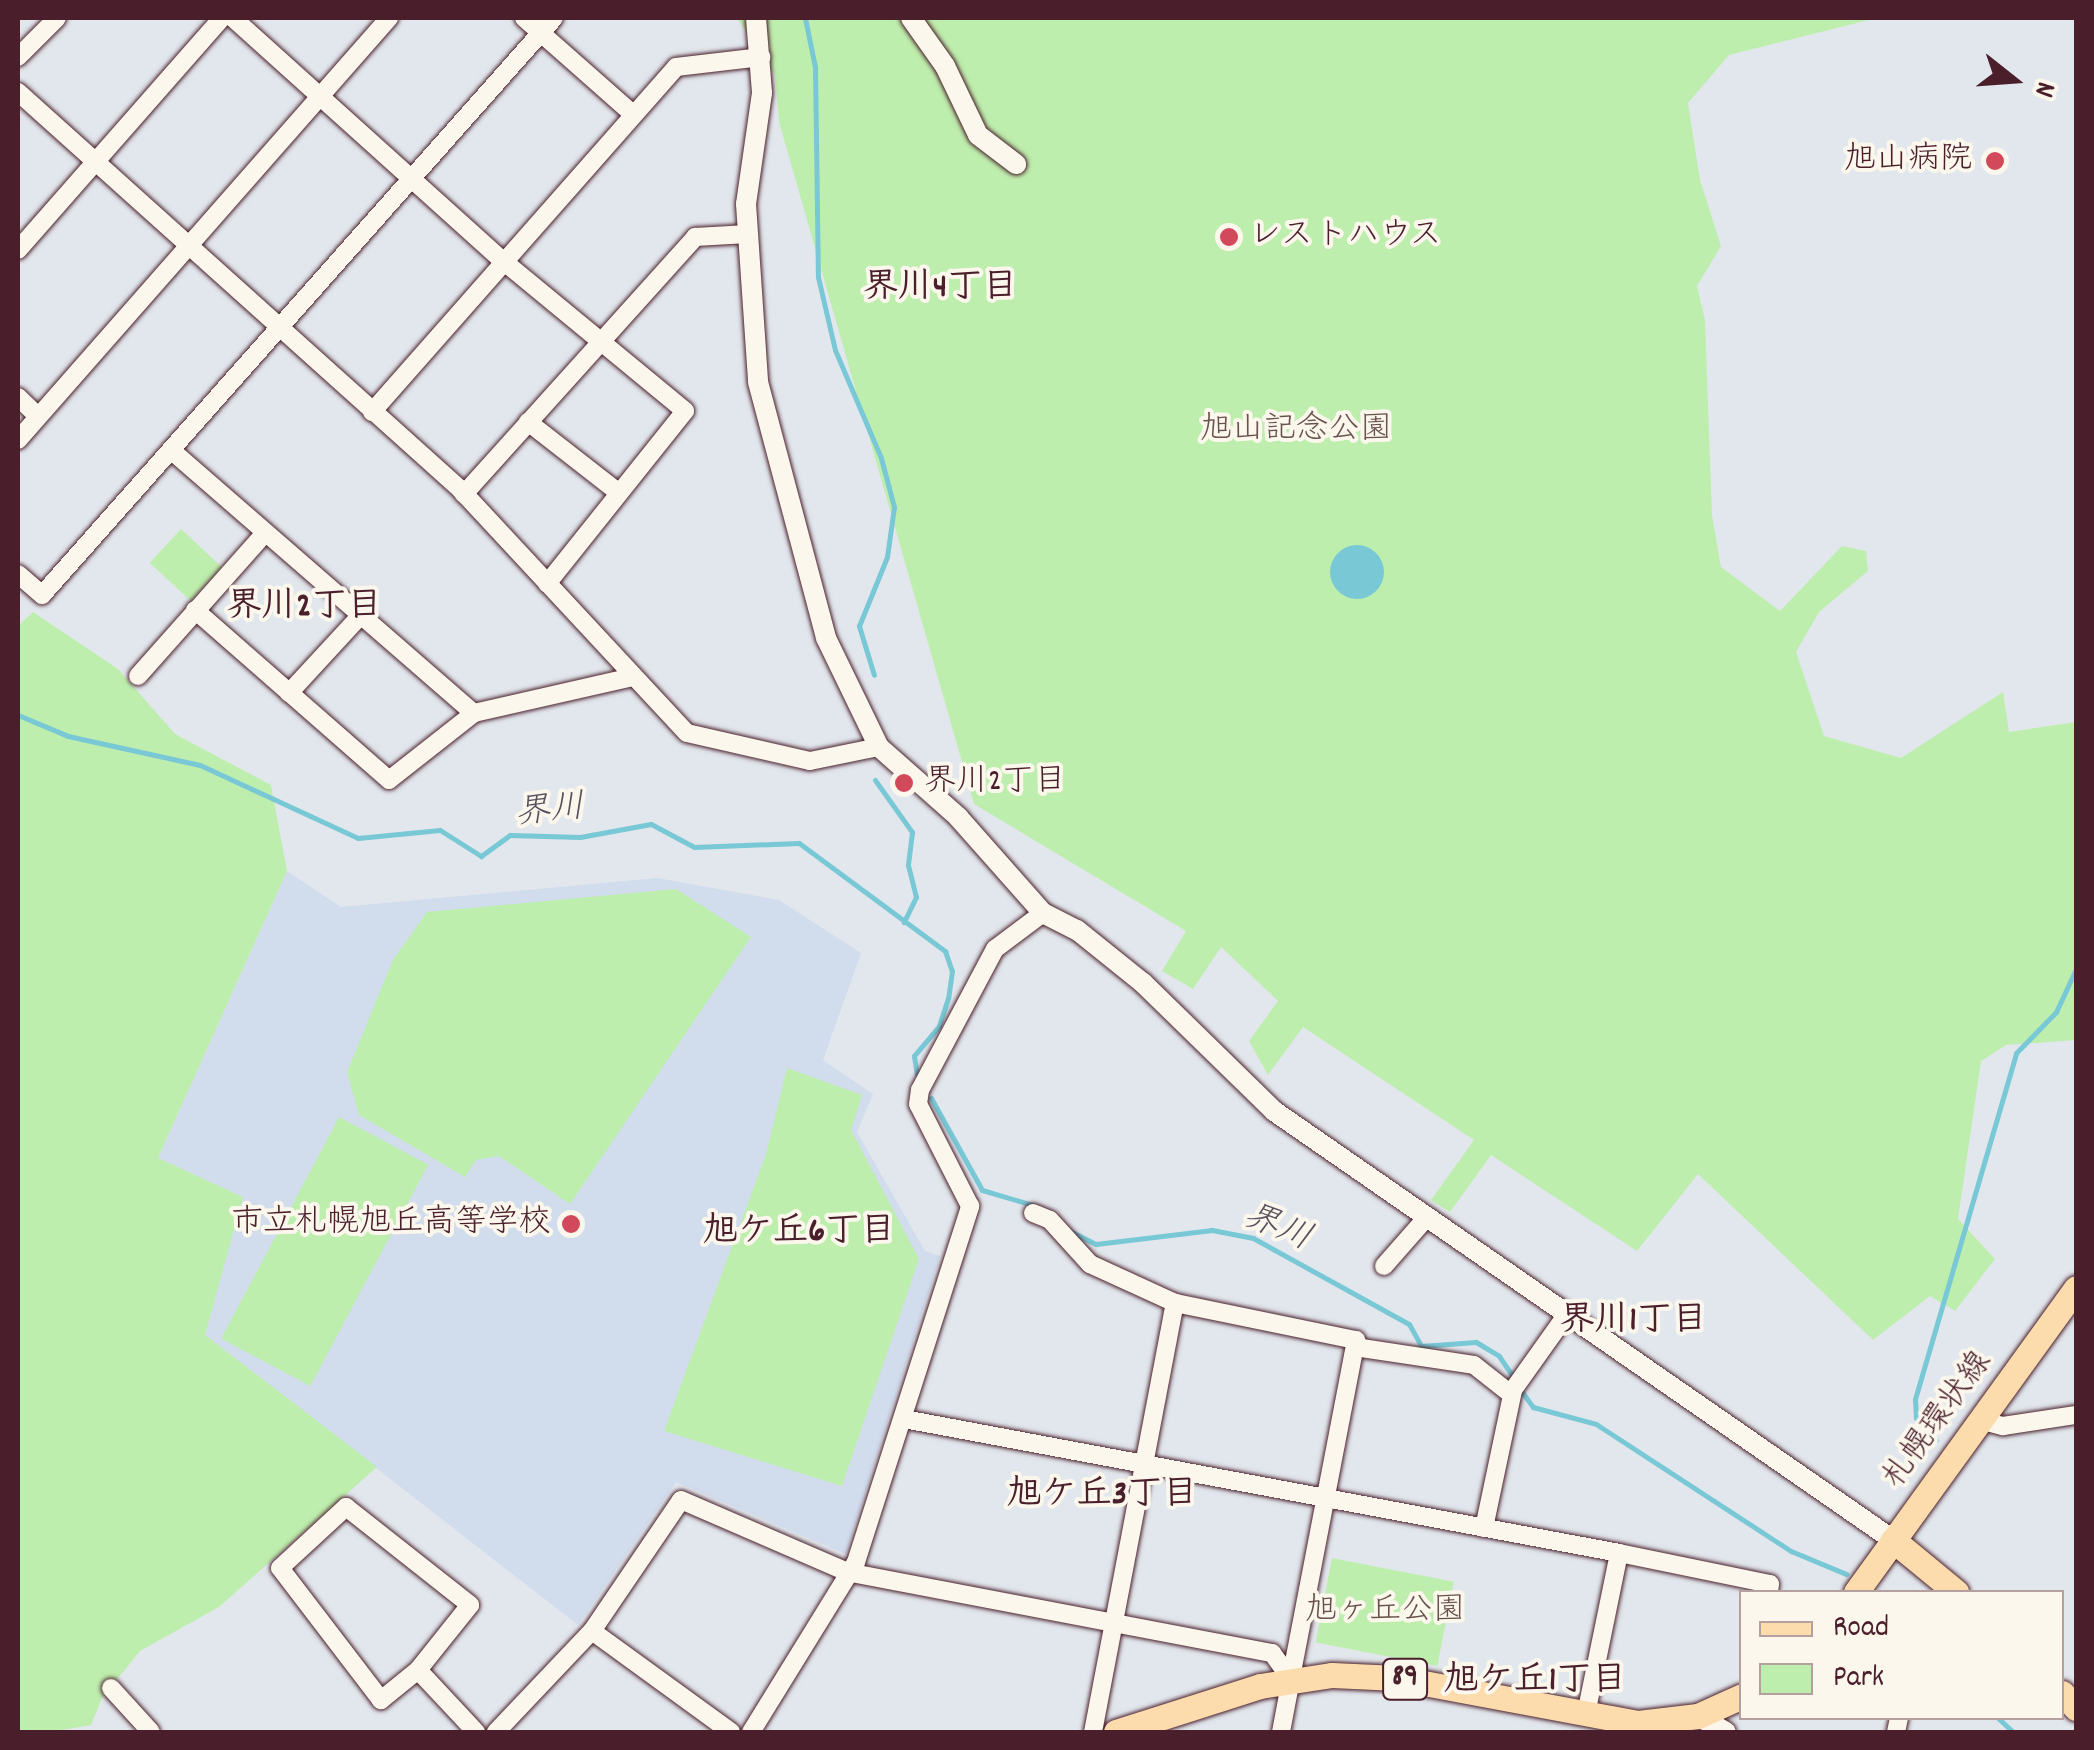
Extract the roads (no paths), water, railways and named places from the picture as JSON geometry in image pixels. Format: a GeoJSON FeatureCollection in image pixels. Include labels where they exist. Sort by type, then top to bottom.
{"type":"FeatureCollection","features":[{"type":"Feature","properties":{"kind":"main road","name":"札幌環状線"},"geometry":{"type":"LineString","coordinates":[[1857,1590],[2076,1288]]}},
{"type":"Feature","properties":{"kind":"main road"},"geometry":{"type":"LineString","coordinates":[[1893,1540],[1945,1589]]}},
{"type":"Feature","properties":{"kind":"main road","name":"89"},"geometry":{"type":"LineString","coordinates":[[1116,1732],[1291,1680],[1397,1678],[1588,1720],[1666,1724],[1698,1716],[1739,1697]]}},
{"type":"Feature","properties":{"kind":"street"},"geometry":{"type":"LineString","coordinates":[[18,57],[58,18]]}},
{"type":"Feature","properties":{"kind":"street"},"geometry":{"type":"LineString","coordinates":[[18,250],[222,18]]}},
{"type":"Feature","properties":{"kind":"street"},"geometry":{"type":"LineString","coordinates":[[234,18],[502,260],[597,342],[685,410],[547,584]]}},
{"type":"Feature","properties":{"kind":"street"},"geometry":{"type":"LineString","coordinates":[[18,440],[389,18]]}},
{"type":"Feature","properties":{"kind":"street"},"geometry":{"type":"LineString","coordinates":[[524,18],[633,114]]}},
{"type":"Feature","properties":{"kind":"street"},"geometry":{"type":"LineString","coordinates":[[18,574],[42,596],[554,18]]}},
{"type":"Feature","properties":{"kind":"street"},"geometry":{"type":"LineString","coordinates":[[756,18],[760,57],[748,234],[758,382],[788,476],[800,555],[826,638],[879,747],[958,818],[1043,913],[1077,930],[1143,983],[1274,1110],[1893,1540]]}},
{"type":"Feature","properties":{"kind":"street"},"geometry":{"type":"LineString","coordinates":[[911,18],[945,66],[978,135],[1016,164]]}},
{"type":"Feature","properties":{"kind":"street"},"geometry":{"type":"LineString","coordinates":[[372,412],[676,67],[760,57]]}},
{"type":"Feature","properties":{"kind":"street"},"geometry":{"type":"LineString","coordinates":[[18,92],[186,249],[464,494],[678,725],[712,744],[810,760],[879,747]]}},
{"type":"Feature","properties":{"kind":"street"},"geometry":{"type":"LineString","coordinates":[[464,494],[695,237],[748,234]]}},
{"type":"Feature","properties":{"kind":"street"},"geometry":{"type":"LineString","coordinates":[[18,398],[38,416]]}},
{"type":"Feature","properties":{"kind":"street"},"geometry":{"type":"LineString","coordinates":[[528,422],[618,492]]}},
{"type":"Feature","properties":{"kind":"street"},"geometry":{"type":"LineString","coordinates":[[171,450],[474,713]]}},
{"type":"Feature","properties":{"kind":"street"},"geometry":{"type":"LineString","coordinates":[[138,676],[265,533]]}},
{"type":"Feature","properties":{"kind":"street"},"geometry":{"type":"LineString","coordinates":[[196,610],[389,780],[474,713],[632,677]]}},
{"type":"Feature","properties":{"kind":"street"},"geometry":{"type":"LineString","coordinates":[[289,693],[360,615]]}},
{"type":"Feature","properties":{"kind":"street"},"geometry":{"type":"LineString","coordinates":[[751,1732],[856,1562],[970,1206],[918,1104],[920,1090],[996,949],[1043,913]]}},
{"type":"Feature","properties":{"kind":"street"},"geometry":{"type":"LineString","coordinates":[[1033,1213],[1050,1220],[1090,1264],[1176,1304],[1356,1340],[1281,1732]]}},
{"type":"Feature","properties":{"kind":"street"},"geometry":{"type":"LineString","coordinates":[[1384,1266],[1427,1218]]}},
{"type":"Feature","properties":{"kind":"street"},"geometry":{"type":"LineString","coordinates":[[1092,1732],[1176,1304]]}},
{"type":"Feature","properties":{"kind":"street"},"geometry":{"type":"LineString","coordinates":[[1484,1528],[1512,1395],[1567,1314]]}},
{"type":"Feature","properties":{"kind":"street"},"geometry":{"type":"LineString","coordinates":[[1354,1348],[1474,1365],[1512,1395]]}},
{"type":"Feature","properties":{"kind":"street"},"geometry":{"type":"LineString","coordinates":[[1980,1420],[2003,1426],[2076,1415]]}},
{"type":"Feature","properties":{"kind":"street"},"geometry":{"type":"LineString","coordinates":[[904,1419],[1619,1553],[1770,1584],[1769,1590]]}},
{"type":"Feature","properties":{"kind":"street"},"geometry":{"type":"LineString","coordinates":[[496,1732],[592,1631],[681,1500],[847,1572],[1272,1653],[1291,1680]]}},
{"type":"Feature","properties":{"kind":"street"},"geometry":{"type":"LineString","coordinates":[[346,1507],[470,1606],[418,1670],[380,1700],[280,1568],[346,1507]]}},
{"type":"Feature","properties":{"kind":"street"},"geometry":{"type":"LineString","coordinates":[[1588,1720],[1619,1553]]}},
{"type":"Feature","properties":{"kind":"street"},"geometry":{"type":"LineString","coordinates":[[592,1631],[731,1732]]}},
{"type":"Feature","properties":{"kind":"street"},"geometry":{"type":"LineString","coordinates":[[418,1670],[476,1732]]}},
{"type":"Feature","properties":{"kind":"street"},"geometry":{"type":"LineString","coordinates":[[111,1688],[151,1732]]}},
{"type":"Feature","properties":{"kind":"street"},"geometry":{"type":"LineString","coordinates":[[1698,1716],[1726,1732]]}},
{"type":"Feature","properties":{"kind":"water"},"geometry":{"type":"Polygon","coordinates":[[[1357,545],[1376,553],[1384,572],[1376,591],[1357,599],[1338,591],[1330,572],[1338,553],[1357,545]]]}},
{"type":"Feature","properties":{"kind":"waterway"},"geometry":{"type":"LineString","coordinates":[[805,18],[815,67],[818,277],[835,350],[881,458],[894,507],[887,557],[859,626],[874,675]]}},
{"type":"Feature","properties":{"kind":"waterway","name":"界川"},"geometry":{"type":"LineString","coordinates":[[18,715],[68,736],[200,765],[358,838],[440,830],[481,856],[510,835],[580,837],[651,824],[694,847],[799,843],[945,951],[952,971],[948,998],[939,1026],[914,1056],[917,1074]]}},
{"type":"Feature","properties":{"kind":"waterway"},"geometry":{"type":"LineString","coordinates":[[875,780],[912,832],[908,865],[916,897],[904,922]]}},
{"type":"Feature","properties":{"kind":"waterway"},"geometry":{"type":"LineString","coordinates":[[1936,1440],[1916,1418],[1915,1399],[2016,1053],[2056,1012],[2076,969]]}},
{"type":"Feature","properties":{"kind":"waterway","name":"界川"},"geometry":{"type":"LineString","coordinates":[[931,1098],[982,1190],[1036,1206]]}},
{"type":"Feature","properties":{"kind":"waterway","name":"界川"},"geometry":{"type":"LineString","coordinates":[[1072,1232],[1096,1244],[1212,1230],[1253,1238],[1409,1324],[1421,1346],[1476,1342],[1499,1356],[1512,1375]]}},
{"type":"Feature","properties":{"kind":"waterway","name":"界川"},"geometry":{"type":"LineString","coordinates":[[1522,1392],[1533,1407],[1596,1424],[1791,1551],[1846,1574]]}},
{"type":"Feature","properties":{"kind":"waterway","name":"界川"},"geometry":{"type":"LineString","coordinates":[[2000,1720],[2013,1732]]}},
{"type":"Feature","properties":{"kind":"place","name":"旭山病院"},"geometry":{"type":"Point","coordinates":[1995,161]}},
{"type":"Feature","properties":{"kind":"place","name":"レストハウス"},"geometry":{"type":"Point","coordinates":[1229,237]}},
{"type":"Feature","properties":{"kind":"place","name":"界川2丁目"},"geometry":{"type":"Point","coordinates":[904,783]}},
{"type":"Feature","properties":{"kind":"place","name":"市立札幌旭丘高等学校"},"geometry":{"type":"Point","coordinates":[571,1224]}},
{"type":"Feature","properties":{"kind":"district","name":"界川4丁目"},"geometry":{"type":"Point","coordinates":[940,289]}},
{"type":"Feature","properties":{"kind":"district","name":"界川2丁目"},"geometry":{"type":"Point","coordinates":[304,608]}},
{"type":"Feature","properties":{"kind":"district","name":"旭ケ丘6丁目"},"geometry":{"type":"Point","coordinates":[799,1233]}},
{"type":"Feature","properties":{"kind":"district","name":"界川1丁目"},"geometry":{"type":"Point","coordinates":[1633,1322]}},
{"type":"Feature","properties":{"kind":"district","name":"旭ケ丘3丁目"},"geometry":{"type":"Point","coordinates":[1102,1496]}},
{"type":"Feature","properties":{"kind":"district","name":"旭ケ丘1丁目"},"geometry":{"type":"Point","coordinates":[1535,1682]}},
{"type":"Feature","properties":{"kind":"park label","name":"旭山記念公園"},"geometry":{"type":"Point","coordinates":[1296,431]}},
{"type":"Feature","properties":{"kind":"park label","name":"旭ヶ丘公園"},"geometry":{"type":"Point","coordinates":[1385,1612]}}]}
